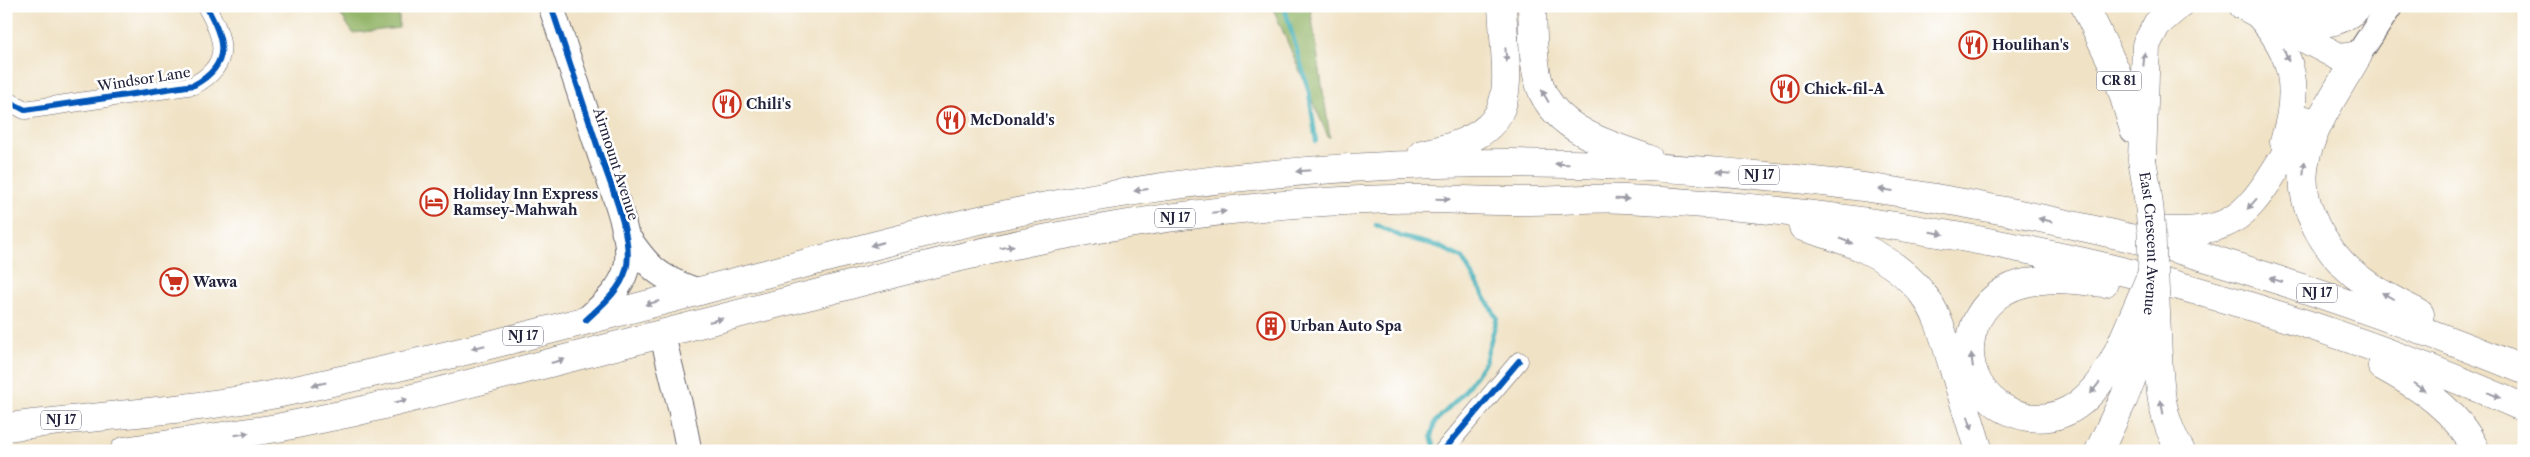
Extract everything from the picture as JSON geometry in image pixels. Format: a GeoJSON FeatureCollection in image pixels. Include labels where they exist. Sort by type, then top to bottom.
{"type":"FeatureCollection","features":[{"type":"Feature","properties":{"kind":"main road"},"geometry":{"type":"LineString","coordinates":[[1351,168],[1446,149],[1467,141],[1491,123],[1502,107],[1507,90],[1502,6]]}},
{"type":"Feature","properties":{"kind":"main road"},"geometry":{"type":"LineString","coordinates":[[1532,6],[1538,81],[1553,109],[1571,124],[1592,137],[1676,169]]}},
{"type":"Feature","properties":{"kind":"main road","name":"East Crescent Avenue"},"geometry":{"type":"LineString","coordinates":[[2085,6],[2116,71],[2142,160],[2151,212],[2154,270],[2140,351],[2168,428],[2181,451]]}},
{"type":"Feature","properties":{"kind":"main road"},"geometry":{"type":"LineString","coordinates":[[2142,160],[2146,45],[2157,24],[2178,6]]}},
{"type":"Feature","properties":{"kind":"main road"},"geometry":{"type":"LineString","coordinates":[[2260,9],[2319,23],[2336,22],[2359,6]]}},
{"type":"Feature","properties":{"kind":"main road"},"geometry":{"type":"LineString","coordinates":[[2260,9],[2349,56]]}},
{"type":"Feature","properties":{"kind":"main road"},"geometry":{"type":"LineString","coordinates":[[2260,9],[2284,49],[2290,67],[2293,86],[2290,120],[2276,168]]}},
{"type":"Feature","properties":{"kind":"main road"},"geometry":{"type":"LineString","coordinates":[[2077,228],[2188,232],[2214,228],[2247,210],[2258,197],[2349,56]]}},
{"type":"Feature","properties":{"kind":"main road"},"geometry":{"type":"LineString","coordinates":[[2349,56],[2312,139],[2304,163],[2305,195],[2319,231],[2344,264],[2367,284],[2524,369]]}},
{"type":"Feature","properties":{"kind":"main road","name":"NJ 17"},"geometry":{"type":"LineString","coordinates":[[6,427],[192,408],[362,375],[586,320],[898,239],[1045,206],[1200,182],[1351,168],[1443,164],[1525,164],[1676,169],[1847,185],[2006,211],[2161,245],[2241,268],[2392,318],[2524,369]]}},
{"type":"Feature","properties":{"kind":"main road","name":"NJ 17"},"geometry":{"type":"LineString","coordinates":[[124,451],[277,428],[347,414],[974,254],[1061,235],[1215,213],[1394,199],[1522,201],[1617,199],[1732,207],[1877,224],[1983,242],[2087,264],[2215,297],[2316,328],[2463,382],[2524,408]]}},
{"type":"Feature","properties":{"kind":"main road"},"geometry":{"type":"LineString","coordinates":[[1732,207],[1850,242],[1893,265],[1914,283],[1937,317],[1979,451]]}},
{"type":"Feature","properties":{"kind":"main road"},"geometry":{"type":"LineString","coordinates":[[2099,451],[2124,398],[2140,351],[2154,270]]}},
{"type":"Feature","properties":{"kind":"main road"},"geometry":{"type":"LineString","coordinates":[[2140,351],[2106,374],[2087,398],[2068,411],[2044,418],[2015,414],[1995,402],[1978,382],[1971,361],[1972,334],[1981,310],[1998,294],[2020,284],[2044,279],[2071,279],[2215,297]]}},
{"type":"Feature","properties":{"kind":"main road"},"geometry":{"type":"LineString","coordinates":[[2316,328],[2429,395],[2463,428],[2476,451]]}},
{"type":"Feature","properties":{"kind":"street","name":"Windsor Lane"},"geometry":{"type":"LineString","coordinates":[[6,100],[25,110],[194,85],[204,80],[213,71],[219,61],[223,45],[220,32],[206,6]]}},
{"type":"Feature","properties":{"kind":"street","name":"Airmount Avenue"},"geometry":{"type":"LineString","coordinates":[[551,6],[624,232],[627,256],[622,279],[611,296],[586,320]]}},
{"type":"Feature","properties":{"kind":"street"},"geometry":{"type":"LineString","coordinates":[[2349,56],[2368,6]]}},
{"type":"Feature","properties":{"kind":"street"},"geometry":{"type":"LineString","coordinates":[[2349,56],[2390,6]]}},
{"type":"Feature","properties":{"kind":"street","name":"Airmount Avenue"},"geometry":{"type":"LineString","coordinates":[[624,232],[649,265],[666,280],[698,291]]}},
{"type":"Feature","properties":{"kind":"street"},"geometry":{"type":"LineString","coordinates":[[662,334],[689,451]]}},
{"type":"Feature","properties":{"kind":"street"},"geometry":{"type":"LineString","coordinates":[[1443,451],[1519,361]]}},
{"type":"Feature","properties":{"kind":"green space"},"geometry":{"type":"Polygon","coordinates":[[[335,6],[399,6],[399,28],[353,33],[335,6]]]}},
{"type":"Feature","properties":{"kind":"green space"},"geometry":{"type":"Polygon","coordinates":[[[1272,6],[1310,6],[1330,137],[1328,137],[1272,6]]]}},
{"type":"Feature","properties":{"kind":"waterway"},"geometry":{"type":"LineString","coordinates":[[1284,6],[1309,92],[1316,141]]}},
{"type":"Feature","properties":{"kind":"waterway"},"geometry":{"type":"LineString","coordinates":[[1376,225],[1402,237],[1438,246],[1462,258],[1497,318],[1485,362],[1464,392],[1435,422],[1431,436],[1434,445]]}},
{"type":"Feature","properties":{"kind":"cycle path"},"geometry":{"type":"LineString","coordinates":[[6,100],[25,110],[194,85],[206,77],[215,68],[220,59],[220,40],[206,6]]}},
{"type":"Feature","properties":{"kind":"cycle path"},"geometry":{"type":"LineString","coordinates":[[551,6],[619,209],[627,242],[628,257],[623,278],[609,298],[586,320]]}},
{"type":"Feature","properties":{"kind":"cycle path"},"geometry":{"type":"LineString","coordinates":[[1443,451],[1519,361]]}},
{"type":"Feature","properties":{"kind":"place","name":"Houlihan's"},"geometry":{"type":"Point","coordinates":[1973,45]}},
{"type":"Feature","properties":{"kind":"place","name":"Chick-fil-A"},"geometry":{"type":"Point","coordinates":[1785,89]}},
{"type":"Feature","properties":{"kind":"place","name":"Chili's"},"geometry":{"type":"Point","coordinates":[727,104]}},
{"type":"Feature","properties":{"kind":"place","name":"McDonald's"},"geometry":{"type":"Point","coordinates":[951,120]}},
{"type":"Feature","properties":{"kind":"place","name":"Holiday Inn Express Ramsey-Mahwah"},"geometry":{"type":"Point","coordinates":[434,202]}},
{"type":"Feature","properties":{"kind":"place","name":"Wawa"},"geometry":{"type":"Point","coordinates":[174,282]}},
{"type":"Feature","properties":{"kind":"place","name":"Urban Auto Spa"},"geometry":{"type":"Point","coordinates":[1271,326]}}]}
